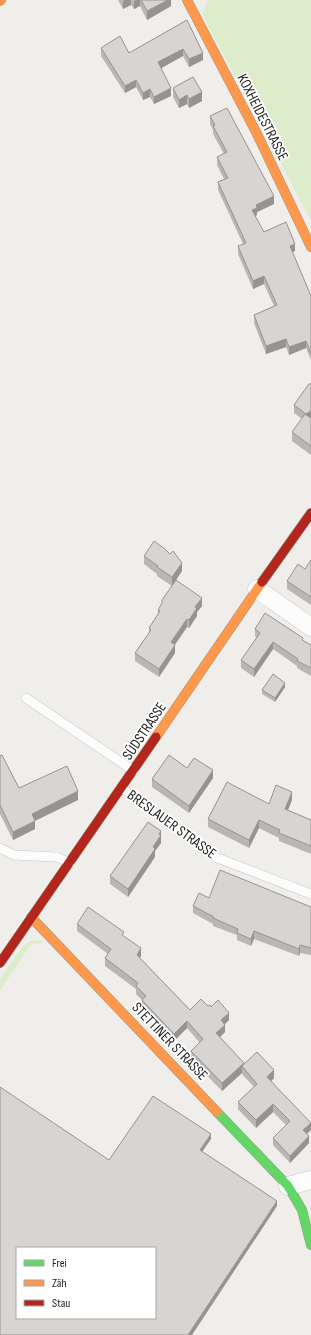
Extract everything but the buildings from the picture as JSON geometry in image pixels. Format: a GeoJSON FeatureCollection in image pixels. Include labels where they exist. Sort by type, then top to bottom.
{"type":"FeatureCollection","features":[{"type":"Feature","properties":{"kind":"street","name":"KOXHEIDESTRASSE"},"geometry":{"type":"LineString","coordinates":[[187,0],[257,134],[311,247]]}},
{"type":"Feature","properties":{"kind":"street","name":"SÜDSTRASSE"},"geometry":{"type":"LineString","coordinates":[[0,963],[122,788],[257,589],[311,513]]}},
{"type":"Feature","properties":{"kind":"street"},"geometry":{"type":"LineString","coordinates":[[257,589],[311,627]]}},
{"type":"Feature","properties":{"kind":"street","name":"STETTINER STRASSE"},"geometry":{"type":"LineString","coordinates":[[31,917],[288,1186],[302,1210],[311,1245]]}},
{"type":"Feature","properties":{"kind":"street"},"geometry":{"type":"LineString","coordinates":[[288,1186],[311,1180]]}},
{"type":"Feature","properties":{"kind":"lane"},"geometry":{"type":"LineString","coordinates":[[26,698],[134,770]]}},
{"type":"Feature","properties":{"kind":"lane","name":"BRESLAUER STRASSE"},"geometry":{"type":"LineString","coordinates":[[122,788],[215,857],[311,894]]}},
{"type":"Feature","properties":{"kind":"lane"},"geometry":{"type":"LineString","coordinates":[[0,848],[14,855],[57,857],[70,863]]}},
{"type":"Feature","properties":{"kind":"green space"},"geometry":{"type":"Polygon","coordinates":[[[208,0],[311,0],[311,221],[202,14],[208,0]]]}},
{"type":"Feature","properties":{"kind":"green space"},"geometry":{"type":"Polygon","coordinates":[[[37,940],[44,943],[31,944],[0,991],[0,979],[23,946],[30,941],[37,940]]]}},
{"type":"Feature","properties":{"kind":"traffic: fast"},"geometry":{"type":"LineString","coordinates":[[217,1112],[288,1186],[302,1210],[311,1245]]}},
{"type":"Feature","properties":{"kind":"traffic: slow"},"geometry":{"type":"LineString","coordinates":[[187,0],[257,134],[311,247]]}},
{"type":"Feature","properties":{"kind":"traffic: slow"},"geometry":{"type":"LineString","coordinates":[[156,737],[262,582]]}},
{"type":"Feature","properties":{"kind":"traffic: slow"},"geometry":{"type":"LineString","coordinates":[[31,917],[217,1112]]}},
{"type":"Feature","properties":{"kind":"traffic: jam"},"geometry":{"type":"LineString","coordinates":[[262,582],[311,513]]}},
{"type":"Feature","properties":{"kind":"traffic: jam"},"geometry":{"type":"LineString","coordinates":[[0,963],[156,737]]}}]}
